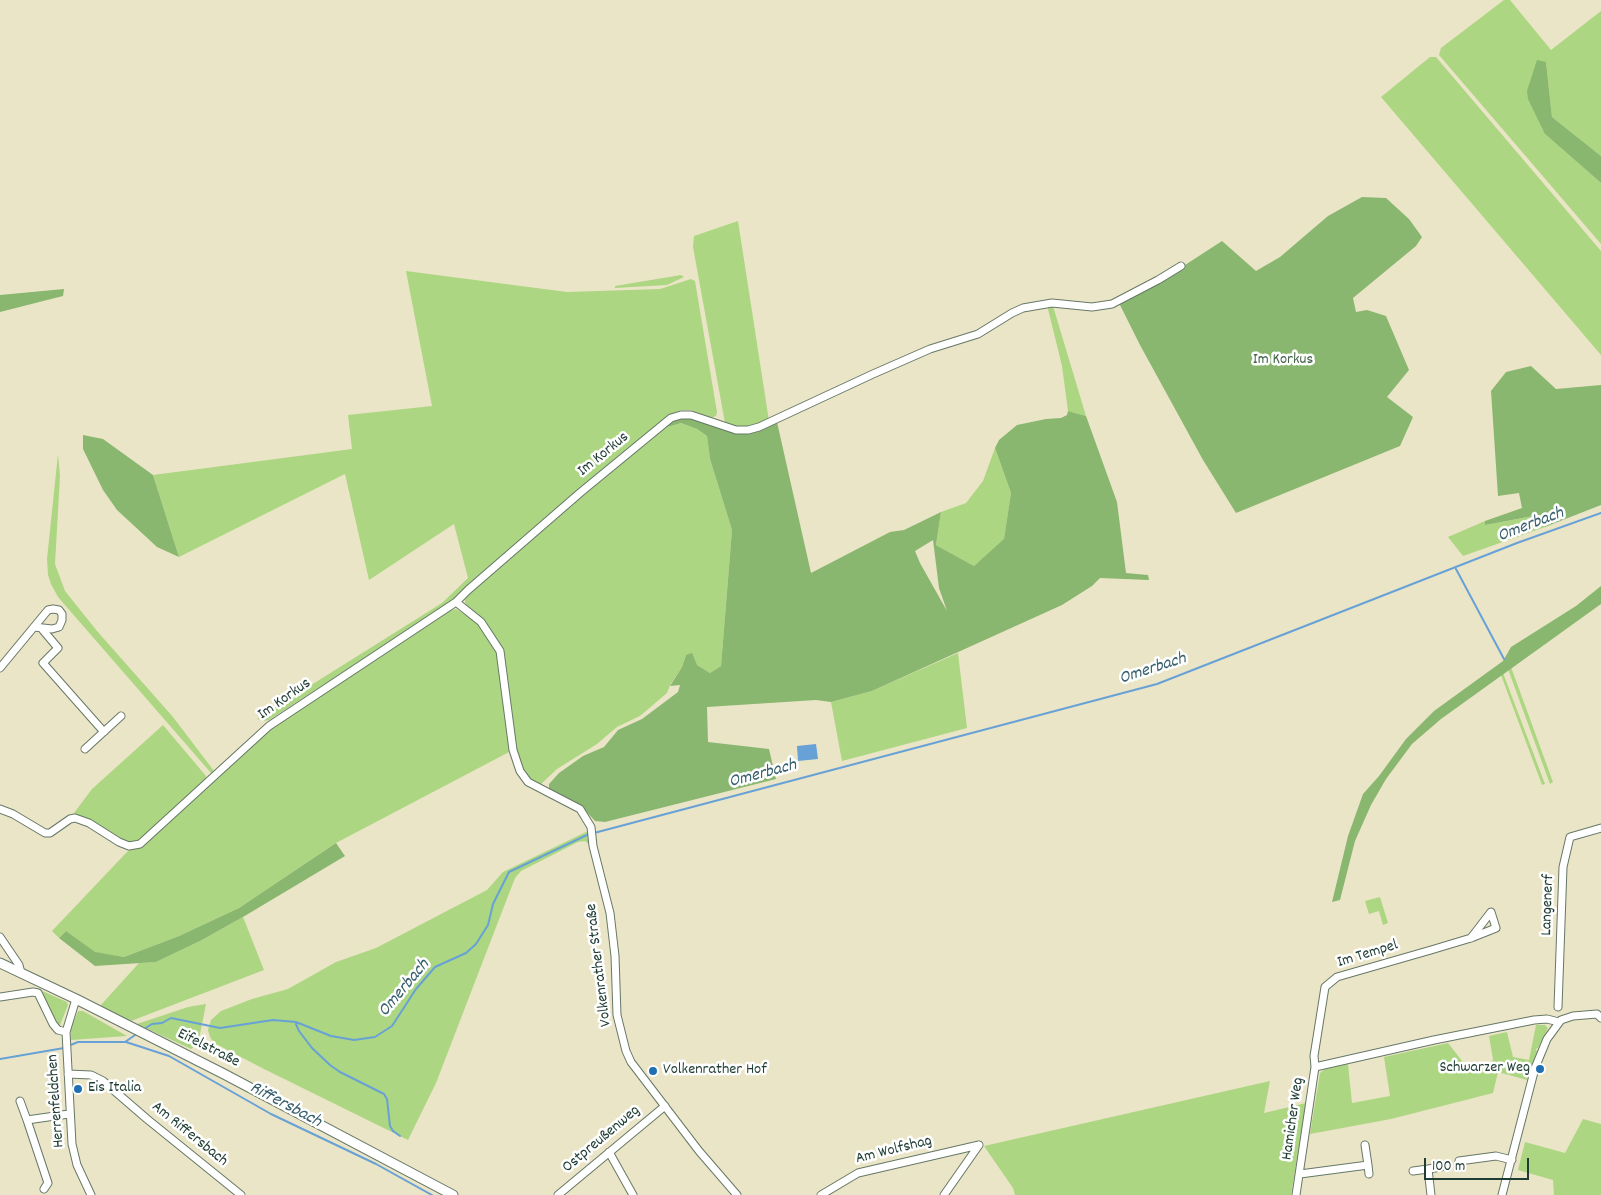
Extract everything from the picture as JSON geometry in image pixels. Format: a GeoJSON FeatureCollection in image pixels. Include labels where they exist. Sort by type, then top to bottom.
{"type":"FeatureCollection","features":[{"type":"Feature","properties":{"kind":"main road","name":"Eifelstraße"},"geometry":{"type":"LineString","coordinates":[[0,963],[147,1035],[453,1195]]}},
{"type":"Feature","properties":{"kind":"street","name":"Im Korkus"},"geometry":{"type":"LineString","coordinates":[[0,809],[13,814],[45,833],[52,832],[70,819],[83,820],[123,844],[133,846],[144,841],[269,726],[456,602],[580,492],[671,418],[691,415],[736,430],[759,428],[873,374],[936,347],[978,334],[1023,308],[1052,303],[1092,307],[1112,304],[1181,266]]}},
{"type":"Feature","properties":{"kind":"street","name":"Volkenrather Straße"},"geometry":{"type":"LineString","coordinates":[[456,602],[481,622],[500,651],[513,750],[520,771],[528,782],[580,808],[592,834],[593,846],[610,912],[615,956],[616,1015],[631,1062],[699,1151],[737,1195]]}},
{"type":"Feature","properties":{"kind":"street"},"geometry":{"type":"LineString","coordinates":[[0,668],[48,610],[53,608],[59,610],[62,614],[59,627],[34,628]]}},
{"type":"Feature","properties":{"kind":"street"},"geometry":{"type":"LineString","coordinates":[[42,629],[58,648],[43,663],[104,732]]}},
{"type":"Feature","properties":{"kind":"street"},"geometry":{"type":"LineString","coordinates":[[85,749],[121,716]]}},
{"type":"Feature","properties":{"kind":"street","name":"Langenerf"},"geometry":{"type":"LineString","coordinates":[[1558,1007],[1563,867],[1570,837],[1601,828]]}},
{"type":"Feature","properties":{"kind":"street"},"geometry":{"type":"LineString","coordinates":[[0,938],[18,965],[21,973]]}},
{"type":"Feature","properties":{"kind":"street","name":"Im Tempel"},"geometry":{"type":"LineString","coordinates":[[1315,1068],[1314,1056],[1325,987],[1337,977],[1471,938]]}},
{"type":"Feature","properties":{"kind":"street","name":"Herrenfeldchen"},"geometry":{"type":"LineString","coordinates":[[0,998],[38,992],[53,1024],[66,1036]]}},
{"type":"Feature","properties":{"kind":"street","name":"Herrenfeldchen"},"geometry":{"type":"LineString","coordinates":[[76,999],[66,1036],[72,1144],[77,1165],[91,1195]]}},
{"type":"Feature","properties":{"kind":"street"},"geometry":{"type":"LineString","coordinates":[[1502,1195],[1536,1068],[1547,1039],[1558,1022],[1567,1017],[1600,1015]]}},
{"type":"Feature","properties":{"kind":"street"},"geometry":{"type":"LineString","coordinates":[[1315,1068],[1434,1040],[1534,1020],[1547,1019],[1558,1022]]}},
{"type":"Feature","properties":{"kind":"street","name":"Hamicher Weg"},"geometry":{"type":"LineString","coordinates":[[1296,1195],[1315,1068]]}},
{"type":"Feature","properties":{"kind":"street","name":"Am Riffersbach"},"geometry":{"type":"LineString","coordinates":[[68,1074],[91,1075],[103,1081],[147,1120],[241,1195]]}},
{"type":"Feature","properties":{"kind":"street"},"geometry":{"type":"LineString","coordinates":[[20,1101],[48,1182],[44,1189]]}},
{"type":"Feature","properties":{"kind":"street","name":"Ostpreußenweg"},"geometry":{"type":"LineString","coordinates":[[558,1195],[665,1106]]}},
{"type":"Feature","properties":{"kind":"street"},"geometry":{"type":"LineString","coordinates":[[27,1120],[70,1114]]}},
{"type":"Feature","properties":{"kind":"street","name":"Am Wolfshag"},"geometry":{"type":"LineString","coordinates":[[821,1195],[858,1173],[979,1145],[944,1195]]}},
{"type":"Feature","properties":{"kind":"street"},"geometry":{"type":"LineString","coordinates":[[1365,1145],[1369,1174]]}},
{"type":"Feature","properties":{"kind":"street"},"geometry":{"type":"LineString","coordinates":[[609,1152],[633,1195]]}},
{"type":"Feature","properties":{"kind":"street"},"geometry":{"type":"LineString","coordinates":[[1459,1162],[1496,1156],[1512,1160]]}},
{"type":"Feature","properties":{"kind":"street","name":"Hamicher Weg"},"geometry":{"type":"LineString","coordinates":[[1300,1174],[1368,1165]]}},
{"type":"Feature","properties":{"kind":"street"},"geometry":{"type":"LineString","coordinates":[[1413,1171],[1441,1167]]}},
{"type":"Feature","properties":{"kind":"street"},"geometry":{"type":"LineString","coordinates":[[1428,1170],[1431,1195]]}},
{"type":"Feature","properties":{"kind":"green space"},"geometry":{"type":"Polygon","coordinates":[[[1504,0],[1510,0],[1551,50],[1601,11],[1601,156],[1552,117],[1546,62],[1545,134],[1601,183],[1601,244],[1439,55],[1441,48],[1504,0]]]}},
{"type":"Feature","properties":{"kind":"green space"},"geometry":{"type":"Polygon","coordinates":[[[1430,57],[1436,57],[1601,251],[1601,355],[1381,97],[1430,57]]]}},
{"type":"Feature","properties":{"kind":"green space"},"geometry":{"type":"Polygon","coordinates":[[[1537,60],[1546,62],[1552,117],[1601,156],[1601,183],[1545,134],[1528,99],[1527,91],[1537,60]]]}},
{"type":"Feature","properties":{"kind":"green space","name":"Im Korkus"},"geometry":{"type":"Polygon","coordinates":[[[1362,197],[1386,198],[1409,219],[1422,237],[1416,246],[1353,298],[1356,312],[1367,310],[1386,316],[1409,370],[1387,397],[1413,417],[1400,446],[1236,513],[1203,460],[1120,305],[1122,301],[1182,267],[1222,241],[1256,271],[1280,257],[1328,216],[1362,197]]]}},
{"type":"Feature","properties":{"kind":"green space"},"geometry":{"type":"Polygon","coordinates":[[[738,221],[769,421],[748,427],[725,423],[693,247],[694,236],[738,221]]]}},
{"type":"Feature","properties":{"kind":"green space"},"geometry":{"type":"Polygon","coordinates":[[[406,271],[567,292],[660,289],[691,279],[695,281],[717,412],[716,416],[711,418],[691,410],[681,410],[669,415],[471,583],[454,600],[269,720],[263,721],[257,719],[442,603],[468,578],[454,524],[369,580],[345,474],[179,557],[153,475],[352,449],[348,415],[432,406],[406,271]]]}},
{"type":"Feature","properties":{"kind":"green space"},"geometry":{"type":"Polygon","coordinates":[[[681,275],[684,277],[667,285],[615,288],[615,286],[681,275]]]}},
{"type":"Feature","properties":{"kind":"green space"},"geometry":{"type":"Polygon","coordinates":[[[64,289],[63,296],[0,312],[0,295],[64,289]]]}},
{"type":"Feature","properties":{"kind":"green space"},"geometry":{"type":"Polygon","coordinates":[[[1047,305],[1053,306],[1086,416],[1068,411],[1062,366],[1047,305]]]}},
{"type":"Feature","properties":{"kind":"green space"},"geometry":{"type":"Polygon","coordinates":[[[1531,366],[1556,389],[1601,385],[1601,505],[1545,527],[1539,515],[1485,525],[1485,521],[1522,508],[1519,493],[1498,496],[1491,391],[1506,372],[1531,366]]]}},
{"type":"Feature","properties":{"kind":"green space"},"geometry":{"type":"Polygon","coordinates":[[[1068,411],[1086,416],[1117,502],[1126,573],[1148,575],[1149,580],[1100,578],[1092,586],[1062,605],[872,691],[831,702],[816,700],[707,707],[708,742],[769,749],[776,779],[605,822],[595,821],[581,806],[549,789],[549,784],[559,773],[583,756],[604,747],[618,730],[642,719],[678,692],[680,685],[670,686],[682,667],[686,655],[692,653],[697,665],[710,673],[721,666],[732,530],[710,459],[707,436],[697,429],[681,423],[661,429],[673,420],[682,417],[691,418],[735,432],[777,422],[811,573],[890,532],[904,530],[941,512],[936,545],[974,566],[1004,539],[1011,493],[995,448],[999,440],[1017,425],[1061,418],[1067,415],[1068,411]],[[933,540],[915,551],[947,611],[939,588],[933,540]]]}},
{"type":"Feature","properties":{"kind":"green space"},"geometry":{"type":"Polygon","coordinates":[[[681,423],[697,429],[707,436],[710,459],[732,530],[721,666],[710,673],[686,655],[682,667],[667,693],[640,716],[617,727],[597,744],[557,769],[540,785],[529,780],[522,770],[516,749],[505,668],[483,620],[466,606],[464,597],[583,493],[661,429],[681,423]]]}},
{"type":"Feature","properties":{"kind":"green space"},"geometry":{"type":"Polygon","coordinates":[[[83,435],[103,439],[153,475],[179,557],[157,547],[117,510],[103,490],[83,449],[83,435]]]}},
{"type":"Feature","properties":{"kind":"green space"},"geometry":{"type":"Polygon","coordinates":[[[995,448],[1011,493],[1004,540],[974,566],[936,545],[941,512],[966,503],[983,481],[995,448]]]}},
{"type":"Feature","properties":{"kind":"green space"},"geometry":{"type":"Polygon","coordinates":[[[58,454],[60,476],[55,564],[65,591],[97,631],[173,717],[214,771],[217,772],[214,774],[211,773],[58,597],[51,584],[48,575],[47,559],[58,454]]]}},
{"type":"Feature","properties":{"kind":"green space"},"geometry":{"type":"Polygon","coordinates":[[[1539,515],[1545,527],[1463,556],[1448,537],[1485,521],[1485,525],[1539,515]]]}},
{"type":"Feature","properties":{"kind":"green space"},"geometry":{"type":"Polygon","coordinates":[[[1601,586],[1601,604],[1441,719],[1412,744],[1386,779],[1371,805],[1355,841],[1340,900],[1332,902],[1348,836],[1363,794],[1379,776],[1406,739],[1434,711],[1503,661],[1511,647],[1576,606],[1601,586]]]}},
{"type":"Feature","properties":{"kind":"green space"},"geometry":{"type":"Polygon","coordinates":[[[456,609],[480,624],[498,654],[511,751],[336,843],[239,908],[179,936],[124,957],[95,953],[66,931],[59,938],[52,931],[126,853],[273,726],[448,611],[456,609]]]}},
{"type":"Feature","properties":{"kind":"green space"},"geometry":{"type":"Polygon","coordinates":[[[958,653],[967,728],[842,761],[831,702],[872,691],[958,653]]]}},
{"type":"Feature","properties":{"kind":"green space"},"geometry":{"type":"Polygon","coordinates":[[[1511,667],[1553,782],[1550,784],[1508,669],[1511,667]]]}},
{"type":"Feature","properties":{"kind":"green space"},"geometry":{"type":"Polygon","coordinates":[[[1503,673],[1545,784],[1542,785],[1501,675],[1503,673]]]}},
{"type":"Feature","properties":{"kind":"green space"},"geometry":{"type":"Polygon","coordinates":[[[163,725],[206,776],[205,784],[143,838],[133,843],[124,843],[75,815],[74,813],[92,789],[163,725]]]}},
{"type":"Feature","properties":{"kind":"green space"},"geometry":{"type":"Polygon","coordinates":[[[586,832],[589,833],[591,846],[585,841],[578,842],[521,871],[515,878],[436,1083],[408,1140],[214,1043],[210,1037],[208,1030],[211,1020],[221,1011],[252,999],[288,989],[336,962],[376,948],[487,890],[503,872],[586,832]]]}},
{"type":"Feature","properties":{"kind":"green space"},"geometry":{"type":"Polygon","coordinates":[[[336,843],[345,856],[243,917],[200,941],[156,962],[95,966],[59,938],[66,931],[95,952],[124,957],[179,936],[239,908],[336,843]]]}},
{"type":"Feature","properties":{"kind":"green space"},"geometry":{"type":"Polygon","coordinates":[[[1380,897],[1388,923],[1383,925],[1379,911],[1369,914],[1365,901],[1380,897]]]}},
{"type":"Feature","properties":{"kind":"green space"},"geometry":{"type":"Polygon","coordinates":[[[243,917],[264,970],[131,1021],[100,1006],[139,963],[156,962],[200,941],[243,917]]]}},
{"type":"Feature","properties":{"kind":"green space"},"geometry":{"type":"Polygon","coordinates":[[[40,990],[67,1002],[68,1005],[60,1025],[56,1023],[40,990]]]}},
{"type":"Feature","properties":{"kind":"green space"},"geometry":{"type":"Polygon","coordinates":[[[206,1004],[198,1044],[191,1049],[137,1024],[188,1007],[206,1004]]]}},
{"type":"Feature","properties":{"kind":"green space"},"geometry":{"type":"Polygon","coordinates":[[[78,1011],[83,1011],[127,1036],[71,1040],[71,1028],[78,1011]]]}},
{"type":"Feature","properties":{"kind":"green space"},"geometry":{"type":"Polygon","coordinates":[[[1536,1025],[1545,1025],[1548,1028],[1536,1050],[1527,1080],[1498,1072],[1493,1093],[1391,1119],[1310,1134],[1320,1073],[1325,1069],[1348,1064],[1352,1103],[1390,1096],[1384,1057],[1448,1043],[1470,1071],[1491,1066],[1493,1059],[1489,1036],[1507,1032],[1513,1057],[1529,1060],[1536,1025]]]}},
{"type":"Feature","properties":{"kind":"green space"},"geometry":{"type":"Polygon","coordinates":[[[1270,1081],[1264,1113],[1306,1103],[1291,1195],[1015,1195],[1013,1188],[984,1146],[1270,1081]]]}},
{"type":"Feature","properties":{"kind":"green space"},"geometry":{"type":"Polygon","coordinates":[[[1583,1119],[1601,1124],[1601,1195],[1554,1195],[1553,1180],[1518,1170],[1525,1142],[1565,1153],[1583,1119]]]}},
{"type":"Feature","properties":{"kind":"water"},"geometry":{"type":"Polygon","coordinates":[[[816,744],[818,759],[798,761],[797,746],[816,744]]]}},
{"type":"Feature","properties":{"kind":"waterway","name":"Omerbach"},"geometry":{"type":"LineString","coordinates":[[594,833],[1157,684],[1517,543],[1601,513]]}},
{"type":"Feature","properties":{"kind":"waterway"},"geometry":{"type":"LineString","coordinates":[[1456,569],[1504,659]]}},
{"type":"Feature","properties":{"kind":"waterway","name":"Omerbach"},"geometry":{"type":"LineString","coordinates":[[144,1029],[152,1024],[162,1023],[171,1018],[220,1028],[273,1020],[296,1022],[331,1036],[354,1040],[375,1037],[392,1026],[416,989],[435,967],[466,953],[476,944],[488,925],[493,904],[509,872],[589,834]]}},
{"type":"Feature","properties":{"kind":"waterway"},"geometry":{"type":"LineString","coordinates":[[296,1024],[312,1048],[330,1065],[384,1094],[387,1099],[390,1126],[400,1136]]}},
{"type":"Feature","properties":{"kind":"waterway","name":"Omerbach"},"geometry":{"type":"LineString","coordinates":[[68,1046],[78,1042],[125,1042],[138,1033]]}},
{"type":"Feature","properties":{"kind":"waterway","name":"Riffersbach"},"geometry":{"type":"LineString","coordinates":[[126,1042],[169,1056],[271,1114],[376,1164],[432,1195]]}},
{"type":"Feature","properties":{"kind":"waterway","name":"Omerbach"},"geometry":{"type":"LineString","coordinates":[[0,1059],[64,1048]]}},
{"type":"Feature","properties":{"kind":"place","name":"Schwarzer Weg"},"geometry":{"type":"Point","coordinates":[1540,1069]}},
{"type":"Feature","properties":{"kind":"place","name":"Volkenrather Hof"},"geometry":{"type":"Point","coordinates":[653,1071]}},
{"type":"Feature","properties":{"kind":"place","name":"Eis Italia"},"geometry":{"type":"Point","coordinates":[78,1089]}}]}
